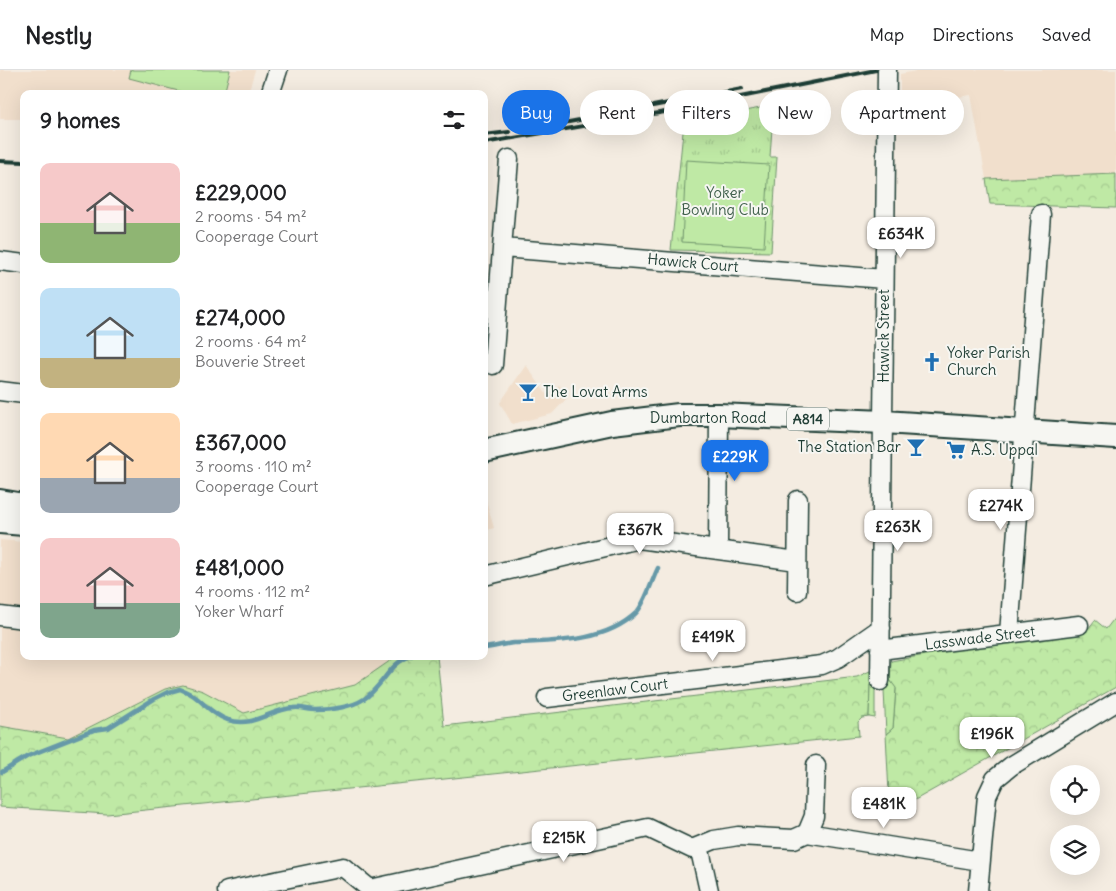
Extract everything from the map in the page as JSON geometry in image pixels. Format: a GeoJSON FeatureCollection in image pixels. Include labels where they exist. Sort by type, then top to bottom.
{"type":"FeatureCollection","features":[{"type":"Feature","properties":{"kind":"main road","name":"Dumbarton Road"},"geometry":{"type":"LineString","coordinates":[[490,449],[612,423],[679,415],[884,422],[1116,437]]}},
{"type":"Feature","properties":{"kind":"main road"},"geometry":{"type":"LineString","coordinates":[[0,501],[20,504]]}},
{"type":"Feature","properties":{"kind":"main road"},"geometry":{"type":"LineString","coordinates":[[0,522],[20,524]]}},
{"type":"Feature","properties":{"kind":"street"},"geometry":{"type":"LineString","coordinates":[[271,90],[278,70]]}},
{"type":"Feature","properties":{"kind":"street","name":"Hawick Street"},"geometry":{"type":"LineString","coordinates":[[880,681],[887,70]]}},
{"type":"Feature","properties":{"kind":"street"},"geometry":{"type":"LineString","coordinates":[[493,364],[509,159]]}},
{"type":"Feature","properties":{"kind":"street"},"geometry":{"type":"LineString","coordinates":[[1010,634],[1041,214]]}},
{"type":"Feature","properties":{"kind":"street","name":"Hawick Court"},"geometry":{"type":"LineString","coordinates":[[502,248],[884,279]]}},
{"type":"Feature","properties":{"kind":"street"},"geometry":{"type":"LineString","coordinates":[[0,261],[20,264]]}},
{"type":"Feature","properties":{"kind":"street"},"geometry":{"type":"LineString","coordinates":[[0,391],[20,394]]}},
{"type":"Feature","properties":{"kind":"street"},"geometry":{"type":"LineString","coordinates":[[718,549],[719,415]]}},
{"type":"Feature","properties":{"kind":"street"},"geometry":{"type":"LineString","coordinates":[[797,591],[798,500]]}},
{"type":"Feature","properties":{"kind":"street"},"geometry":{"type":"LineString","coordinates":[[488,575],[633,539],[647,539],[797,561]]}},
{"type":"Feature","properties":{"kind":"street"},"geometry":{"type":"LineString","coordinates":[[0,616],[20,618]]}},
{"type":"Feature","properties":{"kind":"street","name":"Lasswade Street"},"geometry":{"type":"LineString","coordinates":[[880,650],[1079,625]]}},
{"type":"Feature","properties":{"kind":"street","name":"Greenlaw Court"},"geometry":{"type":"LineString","coordinates":[[547,698],[822,665],[838,658],[880,628]]}},
{"type":"Feature","properties":{"kind":"street"},"geometry":{"type":"LineString","coordinates":[[978,891],[987,796],[995,779],[1019,761],[1116,702]]}},
{"type":"Feature","properties":{"kind":"street"},"geometry":{"type":"LineString","coordinates":[[807,833],[814,816],[816,765]]}},
{"type":"Feature","properties":{"kind":"street"},"geometry":{"type":"LineString","coordinates":[[228,891],[343,867],[370,889],[648,828],[692,849],[714,840],[738,836],[794,839],[807,833],[980,861]]}},
{"type":"Feature","properties":{"kind":"street"},"geometry":{"type":"LineString","coordinates":[[700,846],[709,891]]}},
{"type":"Feature","properties":{"kind":"shaded area"},"geometry":{"type":"Polygon","coordinates":[[[0,70],[255,70],[249,90],[20,90],[20,119],[0,119],[0,70]]]}},
{"type":"Feature","properties":{"kind":"shaded area"},"geometry":{"type":"Polygon","coordinates":[[[921,70],[1116,70],[1116,174],[986,179],[971,95],[964,96],[964,90],[900,90],[900,74],[921,70]]]}},
{"type":"Feature","properties":{"kind":"shaded area"},"geometry":{"type":"Polygon","coordinates":[[[526,365],[547,395],[559,385],[569,396],[552,414],[512,424],[500,403],[526,365]]]}},
{"type":"Feature","properties":{"kind":"shaded area"},"geometry":{"type":"Polygon","coordinates":[[[488,507],[494,528],[488,530],[488,507]]]}},
{"type":"Feature","properties":{"kind":"shaded area"},"geometry":{"type":"Polygon","coordinates":[[[0,540],[20,542],[20,660],[391,660],[355,685],[244,713],[203,691],[183,685],[165,689],[68,738],[0,726],[0,540]]]}},
{"type":"Feature","properties":{"kind":"green space"},"geometry":{"type":"Polygon","coordinates":[[[131,70],[230,70],[225,90],[175,90],[129,78],[131,70]]]}},
{"type":"Feature","properties":{"kind":"green space","name":"Yoker Bowling Club"},"geometry":{"type":"Polygon","coordinates":[[[759,108],[759,135],[772,135],[770,157],[777,157],[771,252],[671,250],[683,135],[749,135],[749,110],[759,108]]]}},
{"type":"Feature","properties":{"kind":"green space"},"geometry":{"type":"Polygon","coordinates":[[[686,160],[769,165],[764,247],[682,242],[686,160]]]}},
{"type":"Feature","properties":{"kind":"green space"},"geometry":{"type":"Polygon","coordinates":[[[1116,174],[1116,208],[990,204],[986,179],[1116,174]]]}},
{"type":"Feature","properties":{"kind":"green space"},"geometry":{"type":"Polygon","coordinates":[[[1116,616],[1116,687],[890,814],[886,734],[893,728],[896,689],[890,680],[891,661],[1006,641],[1066,634],[1088,629],[1095,620],[1106,629],[1116,616]]]}},
{"type":"Feature","properties":{"kind":"green space"},"geometry":{"type":"Polygon","coordinates":[[[391,660],[437,660],[444,726],[857,677],[872,670],[869,717],[862,718],[858,722],[859,736],[107,814],[0,807],[0,726],[68,738],[165,689],[183,685],[203,691],[244,713],[355,685],[391,660]]]}},
{"type":"Feature","properties":{"kind":"green space"},"geometry":{"type":"Polygon","coordinates":[[[890,680],[896,688],[893,728],[886,734],[884,690],[890,680]]]}},
{"type":"Feature","properties":{"kind":"green space"},"geometry":{"type":"Polygon","coordinates":[[[870,685],[875,690],[875,718],[869,717],[870,685]]]}},
{"type":"Feature","properties":{"kind":"waterway"},"geometry":{"type":"LineString","coordinates":[[488,647],[514,643],[562,641],[609,630],[623,623],[636,613],[658,568]]}},
{"type":"Feature","properties":{"kind":"waterway"},"geometry":{"type":"LineString","coordinates":[[2,772],[28,756],[94,730],[108,728],[154,699],[180,689],[192,695],[223,718],[247,722],[285,709],[328,709],[354,704],[371,694],[397,663],[402,660]]}},
{"type":"Feature","properties":{"kind":"railway"},"geometry":{"type":"LineString","coordinates":[[488,142],[665,112],[876,70]]}},
{"type":"Feature","properties":{"kind":"railway"},"geometry":{"type":"LineString","coordinates":[[570,122],[742,89]]}},
{"type":"Feature","properties":{"kind":"railway"},"geometry":{"type":"LineString","coordinates":[[488,135],[502,133]]}},
{"type":"Feature","properties":{"kind":"railway"},"geometry":{"type":"LineString","coordinates":[[0,161],[20,162]]}},
{"type":"Feature","properties":{"kind":"place","name":"Yoker Parish Church"},"geometry":{"type":"Point","coordinates":[932,362]}},
{"type":"Feature","properties":{"kind":"place","name":"The Lovat Arms"},"geometry":{"type":"Point","coordinates":[528,392]}},
{"type":"Feature","properties":{"kind":"place","name":"The Station Bar"},"geometry":{"type":"Point","coordinates":[916,447]}},
{"type":"Feature","properties":{"kind":"place","name":"A.S. Uppal"},"geometry":{"type":"Point","coordinates":[956,450]}}]}
